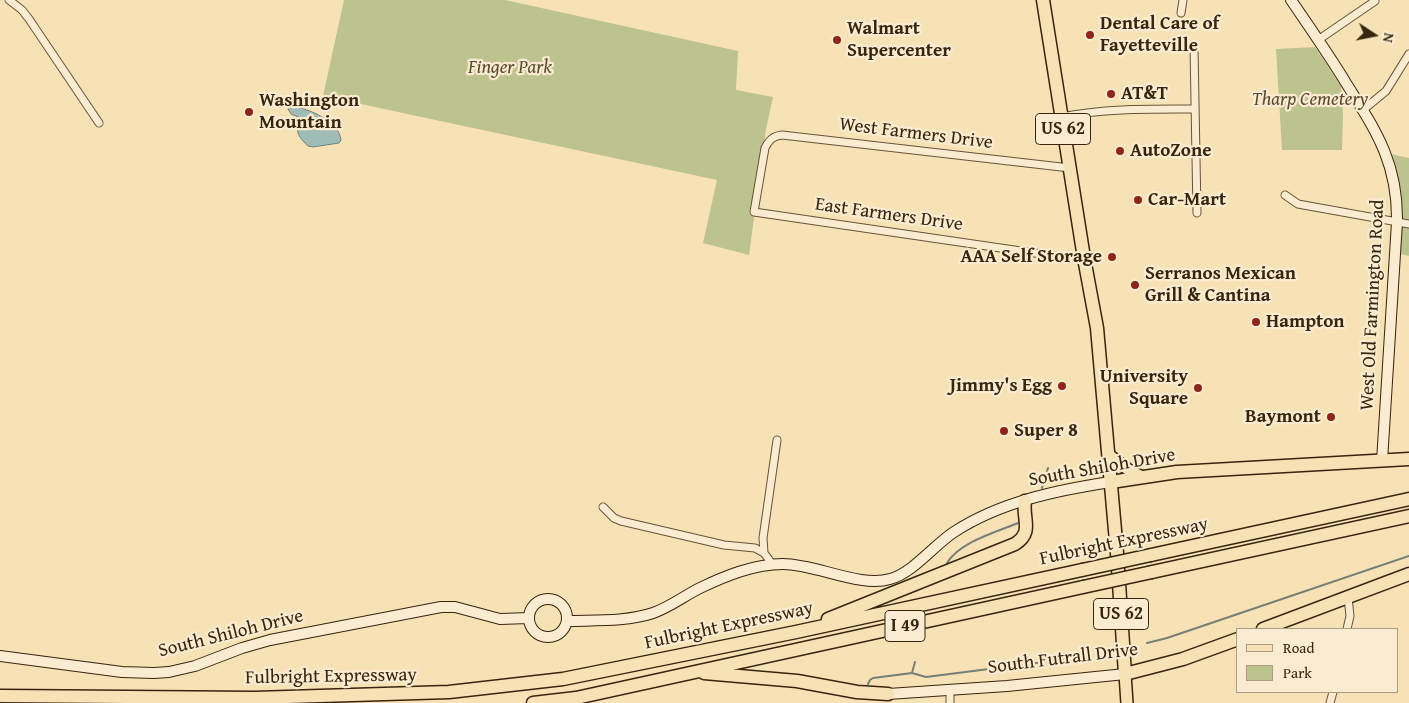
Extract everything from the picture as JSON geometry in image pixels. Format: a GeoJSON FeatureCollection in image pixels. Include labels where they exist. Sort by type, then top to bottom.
{"type":"FeatureCollection","features":[{"type":"Feature","properties":{"kind":"highway","name":"US 62"},"geometry":{"type":"LineString","coordinates":[[1043,0],[1097,328],[1109,455],[1125,674]]}},
{"type":"Feature","properties":{"kind":"highway","name":"South Shiloh Drive"},"geometry":{"type":"LineString","coordinates":[[1111,482],[1191,471],[1409,459]]}},
{"type":"Feature","properties":{"kind":"highway","name":"Fulbright Expressway"},"geometry":{"type":"LineString","coordinates":[[44,696],[255,698],[449,692],[563,679],[796,632],[1409,499]]}},
{"type":"Feature","properties":{"kind":"highway"},"geometry":{"type":"LineString","coordinates":[[796,632],[1015,544],[1020,541],[1026,532],[1025,501]]}},
{"type":"Feature","properties":{"kind":"highway","name":"Fulbright Expressway"},"geometry":{"type":"LineString","coordinates":[[533,703],[576,698],[1409,516]]}},
{"type":"Feature","properties":{"kind":"highway"},"geometry":{"type":"LineString","coordinates":[[1266,628],[1409,574]]}},
{"type":"Feature","properties":{"kind":"highway","name":"South Futrall Drive"},"geometry":{"type":"LineString","coordinates":[[1125,674],[1183,658],[1236,640]]}},
{"type":"Feature","properties":{"kind":"highway"},"geometry":{"type":"LineString","coordinates":[[692,672],[797,681],[857,692],[888,694]]}},
{"type":"Feature","properties":{"kind":"highway"},"geometry":{"type":"LineString","coordinates":[[0,687],[32,691],[44,696]]}},
{"type":"Feature","properties":{"kind":"highway","name":"I 49"},"geometry":{"type":"LineString","coordinates":[[0,696],[44,696]]}},
{"type":"Feature","properties":{"kind":"main road"},"geometry":{"type":"LineString","coordinates":[[1109,455],[1130,471],[1142,477]]}},
{"type":"Feature","properties":{"kind":"main road"},"geometry":{"type":"LineString","coordinates":[[1125,674],[1127,703]]}},
{"type":"Feature","properties":{"kind":"street"},"geometry":{"type":"LineString","coordinates":[[9,0],[22,10],[29,19],[99,123]]}},
{"type":"Feature","properties":{"kind":"street"},"geometry":{"type":"LineString","coordinates":[[1181,13],[1183,0]]}},
{"type":"Feature","properties":{"kind":"street","name":"West Old Farmington Road"},"geometry":{"type":"LineString","coordinates":[[1291,0],[1377,133],[1390,164],[1396,194],[1397,222],[1382,461]]}},
{"type":"Feature","properties":{"kind":"street"},"geometry":{"type":"LineString","coordinates":[[1318,40],[1375,1]]}},
{"type":"Feature","properties":{"kind":"street"},"geometry":{"type":"LineString","coordinates":[[1194,47],[1197,213]]}},
{"type":"Feature","properties":{"kind":"street"},"geometry":{"type":"LineString","coordinates":[[1363,110],[1386,91],[1409,54]]}},
{"type":"Feature","properties":{"kind":"street"},"geometry":{"type":"LineString","coordinates":[[1061,117],[1137,110],[1195,109]]}},
{"type":"Feature","properties":{"kind":"street","name":"West Farmers Drive"},"geometry":{"type":"LineString","coordinates":[[764,148],[769,140],[775,136],[782,135],[1070,168]]}},
{"type":"Feature","properties":{"kind":"street","name":"East Farmers Drive"},"geometry":{"type":"LineString","coordinates":[[764,148],[754,212],[1069,258],[1084,258]]}},
{"type":"Feature","properties":{"kind":"street"},"geometry":{"type":"LineString","coordinates":[[1285,195],[1298,204],[1409,224]]}},
{"type":"Feature","properties":{"kind":"street"},"geometry":{"type":"LineString","coordinates":[[764,553],[763,538],[778,440]]}},
{"type":"Feature","properties":{"kind":"street","name":"South Shiloh Drive"},"geometry":{"type":"LineString","coordinates":[[567,621],[629,618],[652,613],[714,582],[747,570],[773,565],[802,566],[872,581],[892,579],[908,569],[951,534],[995,510],[1072,488],[1111,482]]}},
{"type":"Feature","properties":{"kind":"street"},"geometry":{"type":"LineString","coordinates":[[603,507],[621,521],[710,542],[755,548],[764,553],[773,565]]}},
{"type":"Feature","properties":{"kind":"street"},"geometry":{"type":"LineString","coordinates":[[1347,628],[1350,616],[1348,596]]}},
{"type":"Feature","properties":{"kind":"street"},"geometry":{"type":"LineString","coordinates":[[551,599],[562,605],[566,610],[567,621],[560,633],[549,637],[537,634],[530,624],[529,618],[534,606],[539,602],[551,599]]}},
{"type":"Feature","properties":{"kind":"street","name":"South Shiloh Drive"},"geometry":{"type":"LineString","coordinates":[[0,656],[122,672],[169,672],[195,666],[242,648],[270,640],[441,607],[455,607],[500,619],[529,618]]}},
{"type":"Feature","properties":{"kind":"street","name":"South Futrall Drive"},"geometry":{"type":"LineString","coordinates":[[888,694],[1007,686],[1125,674]]}},
{"type":"Feature","properties":{"kind":"street"},"geometry":{"type":"LineString","coordinates":[[950,690],[950,703]]}},
{"type":"Feature","properties":{"kind":"green space","name":"Finger Park"},"geometry":{"type":"Polygon","coordinates":[[[344,0],[505,0],[738,51],[736,90],[773,97],[766,129],[749,255],[703,243],[717,180],[323,96],[344,0]]]}},
{"type":"Feature","properties":{"kind":"green space","name":"Tharp Cemetery"},"geometry":{"type":"Polygon","coordinates":[[[1315,47],[1341,86],[1343,114],[1342,150],[1282,150],[1276,49],[1315,47]]]}},
{"type":"Feature","properties":{"kind":"green space"},"geometry":{"type":"Polygon","coordinates":[[[1386,153],[1409,158],[1409,256],[1396,253],[1397,222],[1386,153]]]}},
{"type":"Feature","properties":{"kind":"water"},"geometry":{"type":"Polygon","coordinates":[[[293,106],[315,113],[329,122],[339,133],[341,140],[339,143],[308,146],[298,133],[298,127],[305,122],[291,114],[288,109],[293,106]]]}},
{"type":"Feature","properties":{"kind":"waterway"},"geometry":{"type":"LineString","coordinates":[[1042,488],[1048,468]]}},
{"type":"Feature","properties":{"kind":"waterway"},"geometry":{"type":"LineString","coordinates":[[947,563],[960,549],[969,543],[1018,523]]}},
{"type":"Feature","properties":{"kind":"waterway"},"geometry":{"type":"LineString","coordinates":[[1147,643],[1167,638],[1409,556]]}},
{"type":"Feature","properties":{"kind":"waterway"},"geometry":{"type":"LineString","coordinates":[[1023,665],[1088,655]]}},
{"type":"Feature","properties":{"kind":"waterway"},"geometry":{"type":"LineString","coordinates":[[912,673],[915,662]]}},
{"type":"Feature","properties":{"kind":"waterway"},"geometry":{"type":"LineString","coordinates":[[868,684],[873,678],[912,673],[926,677],[989,669]]}},
{"type":"Feature","properties":{"kind":"place","name":"Dental Care of Fayetteville"},"geometry":{"type":"Point","coordinates":[1090,35]}},
{"type":"Feature","properties":{"kind":"place","name":"Walmart Supercenter"},"geometry":{"type":"Point","coordinates":[837,40]}},
{"type":"Feature","properties":{"kind":"place","name":"AT&T"},"geometry":{"type":"Point","coordinates":[1111,94]}},
{"type":"Feature","properties":{"kind":"place","name":"Washington Mountain"},"geometry":{"type":"Point","coordinates":[249,112]}},
{"type":"Feature","properties":{"kind":"place","name":"AutoZone"},"geometry":{"type":"Point","coordinates":[1120,151]}},
{"type":"Feature","properties":{"kind":"place","name":"Car-Mart"},"geometry":{"type":"Point","coordinates":[1138,200]}},
{"type":"Feature","properties":{"kind":"place","name":"AAA Self Storage"},"geometry":{"type":"Point","coordinates":[1112,257]}},
{"type":"Feature","properties":{"kind":"place","name":"Serranos Mexican Grill & Cantina"},"geometry":{"type":"Point","coordinates":[1135,285]}},
{"type":"Feature","properties":{"kind":"place","name":"Hampton"},"geometry":{"type":"Point","coordinates":[1256,322]}},
{"type":"Feature","properties":{"kind":"place","name":"Jimmy's Egg"},"geometry":{"type":"Point","coordinates":[1062,386]}},
{"type":"Feature","properties":{"kind":"place","name":"University Square"},"geometry":{"type":"Point","coordinates":[1198,388]}},
{"type":"Feature","properties":{"kind":"place","name":"Baymont"},"geometry":{"type":"Point","coordinates":[1331,417]}},
{"type":"Feature","properties":{"kind":"place","name":"Super 8"},"geometry":{"type":"Point","coordinates":[1004,431]}}]}
